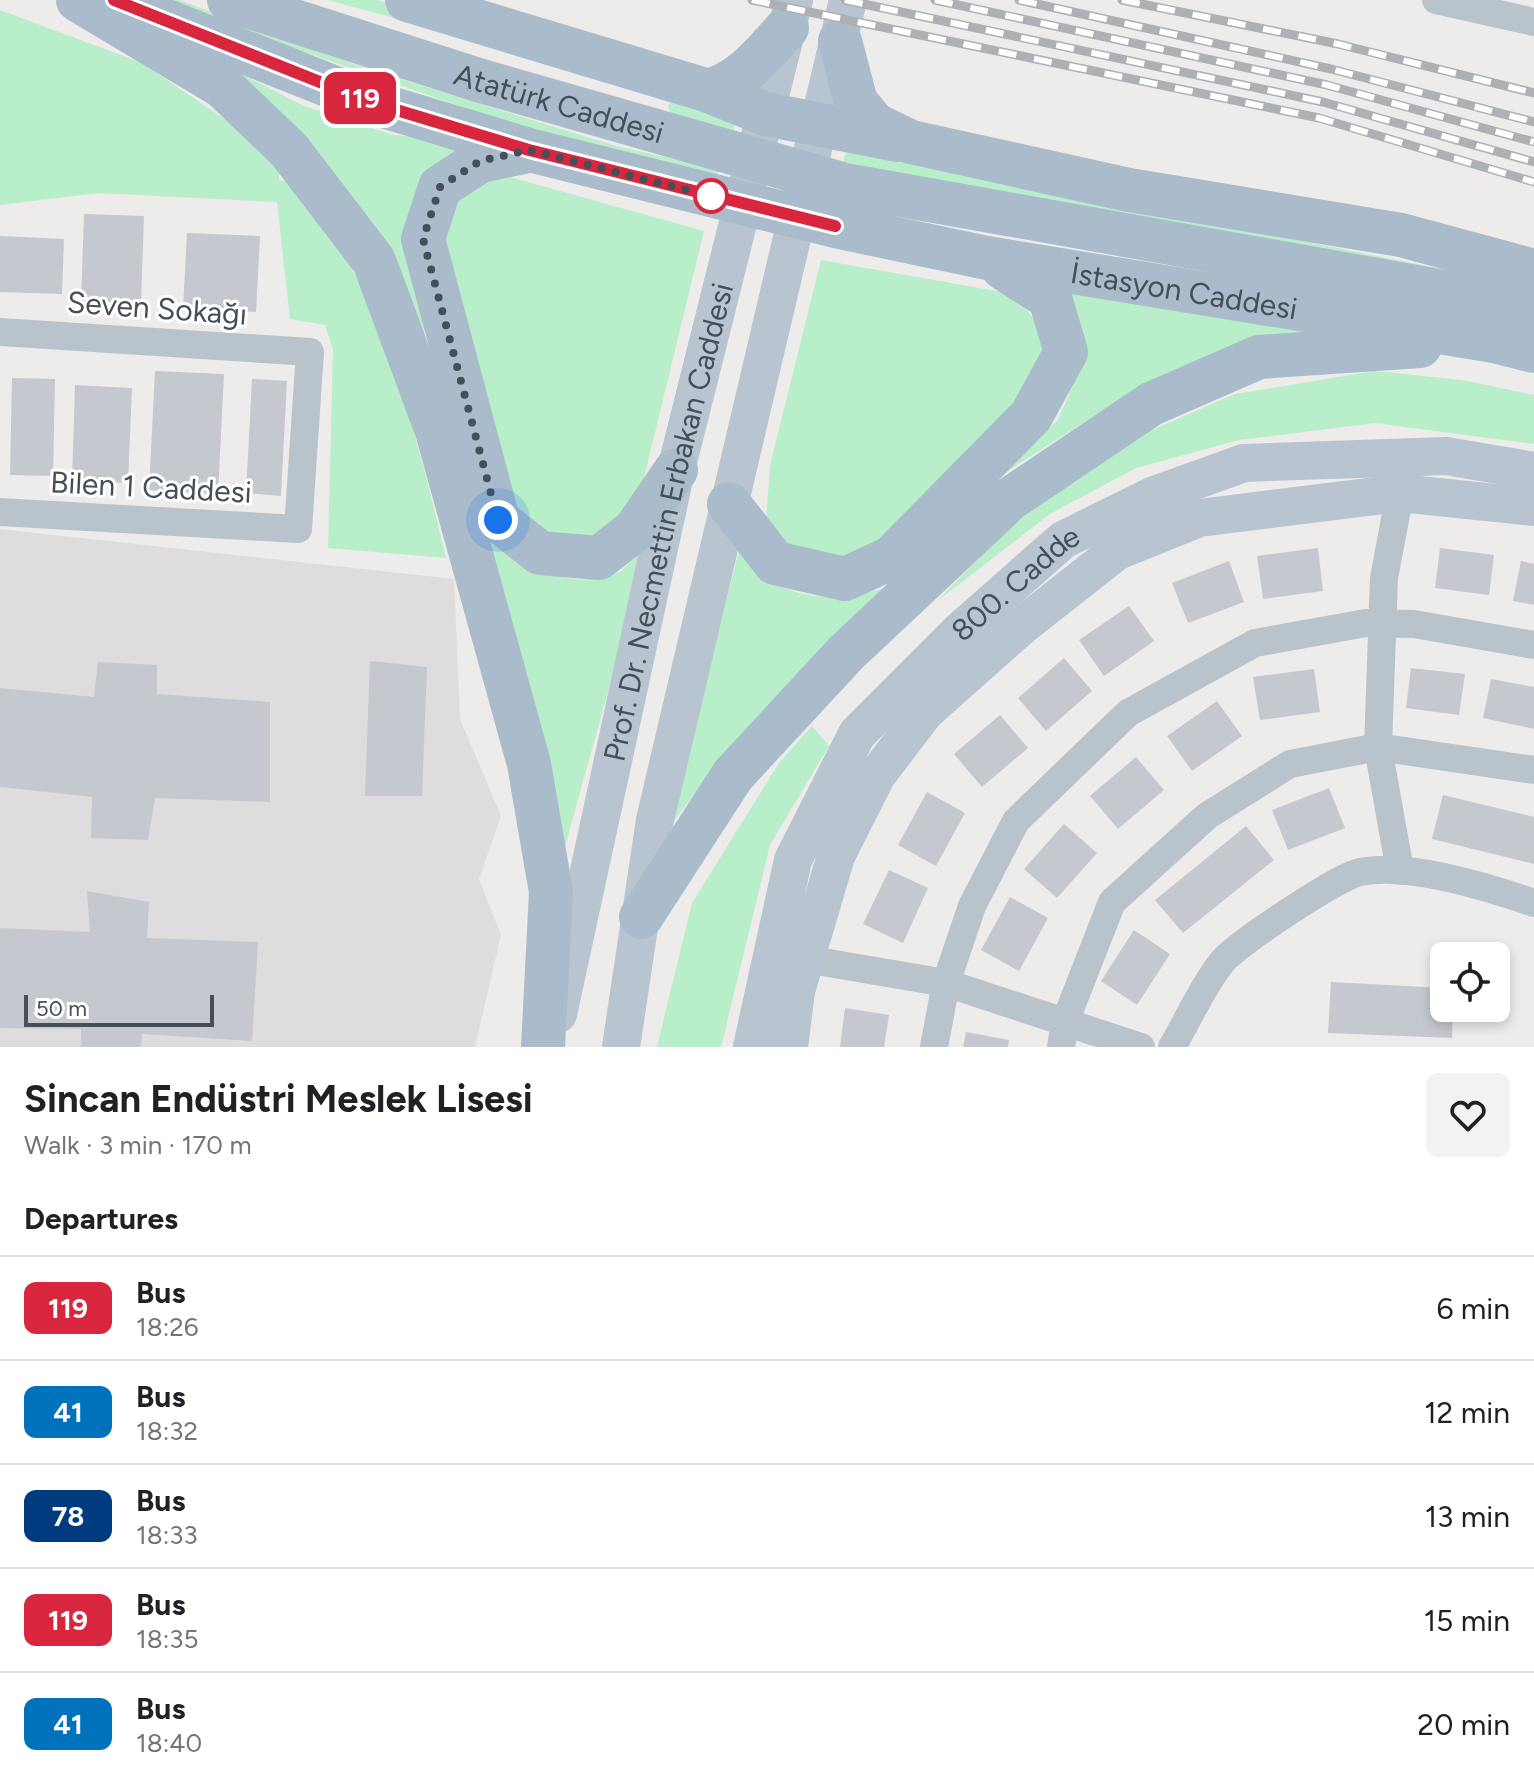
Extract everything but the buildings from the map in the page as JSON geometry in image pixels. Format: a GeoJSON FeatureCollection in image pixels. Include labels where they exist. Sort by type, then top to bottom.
{"type":"FeatureCollection","features":[{"type":"Feature","properties":{"kind":"main road"},"geometry":{"type":"LineString","coordinates":[[78,0],[222,86],[289,150],[374,261],[437,431],[529,764],[551,892],[543,1047]]}},
{"type":"Feature","properties":{"kind":"main road","name":"Atatürk Caddesi"},"geometry":{"type":"LineString","coordinates":[[114,0],[370,102],[529,150],[840,206]]}},
{"type":"Feature","properties":{"kind":"main road","name":"Atatürk Caddesi"},"geometry":{"type":"LineString","coordinates":[[229,0],[478,80],[840,206]]}},
{"type":"Feature","properties":{"kind":"main road"},"geometry":{"type":"LineString","coordinates":[[407,0],[709,91],[766,114],[1129,190],[1401,235],[1534,271]]}},
{"type":"Feature","properties":{"kind":"main road"},"geometry":{"type":"LineString","coordinates":[[709,91],[731,85],[790,14]]}},
{"type":"Feature","properties":{"kind":"main road"},"geometry":{"type":"LineString","coordinates":[[844,20],[856,102],[874,124],[911,142]]}},
{"type":"Feature","properties":{"kind":"main road"},"geometry":{"type":"LineString","coordinates":[[529,150],[480,161],[440,187],[423,239],[498,520],[540,553],[599,558],[635,530],[676,470]]}},
{"type":"Feature","properties":{"kind":"main road","name":"İstasyon Caddesi"},"geometry":{"type":"LineString","coordinates":[[840,206],[987,258],[1514,346]]}},
{"type":"Feature","properties":{"kind":"main road","name":"İstasyon Caddesi"},"geometry":{"type":"LineString","coordinates":[[840,206],[1534,308]]}},
{"type":"Feature","properties":{"kind":"main road"},"geometry":{"type":"LineString","coordinates":[[729,504],[775,563],[845,579],[891,558],[1031,416],[1066,352],[1050,298],[987,258]]}},
{"type":"Feature","properties":{"kind":"main road"},"geometry":{"type":"LineString","coordinates":[[641,917],[733,775],[846,653],[1010,499],[1151,404],[1259,357],[1514,346]]}},
{"type":"Feature","properties":{"kind":"street"},"geometry":{"type":"LineString","coordinates":[[1436,0],[1534,22]]}},
{"type":"Feature","properties":{"kind":"street","name":"Prof. Dr. Necmettin Erbakan Caddesi"},"geometry":{"type":"LineString","coordinates":[[551,1047],[676,470],[790,14]]}},
{"type":"Feature","properties":{"kind":"street","name":"Prof. Dr. Necmettin Erbakan Caddesi"},"geometry":{"type":"LineString","coordinates":[[621,1047],[655,820],[759,367],[844,20]]}},
{"type":"Feature","properties":{"kind":"street","name":"Seven Sokağı"},"geometry":{"type":"LineString","coordinates":[[0,332],[310,352],[298,529]]}},
{"type":"Feature","properties":{"kind":"street","name":"800. Cadde"},"geometry":{"type":"LineString","coordinates":[[752,1047],[793,860],[857,734],[962,629],[1063,540],[1152,496],[1244,463],[1446,456],[1534,471]]}},
{"type":"Feature","properties":{"kind":"street"},"geometry":{"type":"LineString","coordinates":[[1400,493],[1384,578],[1378,747],[1400,871]]}},
{"type":"Feature","properties":{"kind":"street","name":"800. Cadde"},"geometry":{"type":"LineString","coordinates":[[789,1047],[805,959],[836,856],[877,775],[925,712],[1023,625],[1117,551],[1199,518],[1400,493],[1534,507]]}},
{"type":"Feature","properties":{"kind":"street","name":"Bilen 1 Caddesi"},"geometry":{"type":"LineString","coordinates":[[0,512],[298,529]]}},
{"type":"Feature","properties":{"kind":"street"},"geometry":{"type":"LineString","coordinates":[[934,1047],[946,983],[972,906],[1016,821],[1128,713],[1255,643],[1381,623],[1414,624],[1534,645]]}},
{"type":"Feature","properties":{"kind":"street"},"geometry":{"type":"LineString","coordinates":[[1063,1034],[1112,902],[1207,816],[1290,764],[1378,747],[1534,770]]}},
{"type":"Feature","properties":{"kind":"street"},"geometry":{"type":"LineString","coordinates":[[1172,1047],[1223,961],[1297,907],[1358,872],[1400,871],[1497,890],[1534,903]]}},
{"type":"Feature","properties":{"kind":"street"},"geometry":{"type":"LineString","coordinates":[[805,959],[946,983],[1063,1034],[1141,1047]]}},
{"type":"Feature","properties":{"kind":"shaded area"},"geometry":{"type":"Polygon","coordinates":[[[0,529],[454,579],[460,719],[501,816],[479,879],[501,935],[475,1047],[0,1047],[0,529]]]}},
{"type":"Feature","properties":{"kind":"green space"},"geometry":{"type":"Polygon","coordinates":[[[156,0],[179,0],[362,67],[616,146],[719,169],[716,180],[539,134],[156,0]]]}},
{"type":"Feature","properties":{"kind":"green space"},"geometry":{"type":"Polygon","coordinates":[[[328,0],[377,0],[736,111],[733,135],[670,112],[668,106],[672,100],[695,100],[328,0]]]}},
{"type":"Feature","properties":{"kind":"green space"},"geometry":{"type":"Polygon","coordinates":[[[0,10],[142,63],[239,129],[279,169],[279,180],[286,181],[321,218],[352,269],[387,349],[414,432],[446,558],[328,548],[333,349],[325,325],[290,319],[277,202],[99,193],[0,205],[0,10]]]}},
{"type":"Feature","properties":{"kind":"green space"},"geometry":{"type":"Polygon","coordinates":[[[200,53],[304,106],[393,135],[438,138],[484,153],[433,178],[430,331],[417,334],[200,53]]]}},
{"type":"Feature","properties":{"kind":"green space"},"geometry":{"type":"Polygon","coordinates":[[[847,150],[1442,269],[1440,273],[908,179],[843,161],[847,150]]]}},
{"type":"Feature","properties":{"kind":"green space"},"geometry":{"type":"Polygon","coordinates":[[[503,175],[704,231],[643,482],[600,549],[551,547],[515,518],[440,235],[451,211],[463,196],[503,175]]]}},
{"type":"Feature","properties":{"kind":"green space"},"geometry":{"type":"Polygon","coordinates":[[[821,260],[1013,294],[1041,327],[1046,352],[1041,380],[868,558],[794,557],[766,521],[770,466],[821,260]]]}},
{"type":"Feature","properties":{"kind":"green space"},"geometry":{"type":"Polygon","coordinates":[[[1049,282],[1331,325],[1125,396],[997,478],[1058,420],[1080,369],[1049,282]]]}},
{"type":"Feature","properties":{"kind":"green space"},"geometry":{"type":"Polygon","coordinates":[[[1375,371],[1462,380],[1534,395],[1534,444],[1375,423],[1239,440],[1136,468],[1050,514],[936,602],[1007,530],[1113,447],[1235,394],[1375,371]]]}},
{"type":"Feature","properties":{"kind":"green space"},"geometry":{"type":"Polygon","coordinates":[[[483,534],[504,553],[537,573],[582,580],[620,572],[649,544],[559,868],[483,534]]]}},
{"type":"Feature","properties":{"kind":"green space"},"geometry":{"type":"Polygon","coordinates":[[[741,542],[773,580],[790,590],[828,597],[897,586],[727,752],[671,824],[741,542]]]}},
{"type":"Feature","properties":{"kind":"green space"},"geometry":{"type":"Polygon","coordinates":[[[812,726],[829,746],[770,845],[721,1047],[657,1047],[692,903],[779,763],[812,726]]]}},
{"type":"Feature","properties":{"kind":"railway"},"geometry":{"type":"LineString","coordinates":[[752,0],[1319,118],[1534,182]]}},
{"type":"Feature","properties":{"kind":"railway"},"geometry":{"type":"LineString","coordinates":[[845,0],[1323,102],[1534,162]]}},
{"type":"Feature","properties":{"kind":"railway"},"geometry":{"type":"LineString","coordinates":[[935,0],[1327,85],[1534,142]]}},
{"type":"Feature","properties":{"kind":"railway"},"geometry":{"type":"LineString","coordinates":[[1019,0],[1331,69],[1534,122]]}},
{"type":"Feature","properties":{"kind":"railway"},"geometry":{"type":"LineString","coordinates":[[1122,0],[1338,44],[1534,93]]}},
{"type":"Feature","properties":{"kind":"bus line","name":"119"},"geometry":{"type":"LineString","coordinates":[[114,0],[211,36],[370,102],[529,150],[835,226]]}},
{"type":"Feature","properties":{"kind":"route"},"geometry":{"type":"LineString","coordinates":[[498,520],[423,239],[440,187],[480,161],[529,150],[711,196]]}}]}
